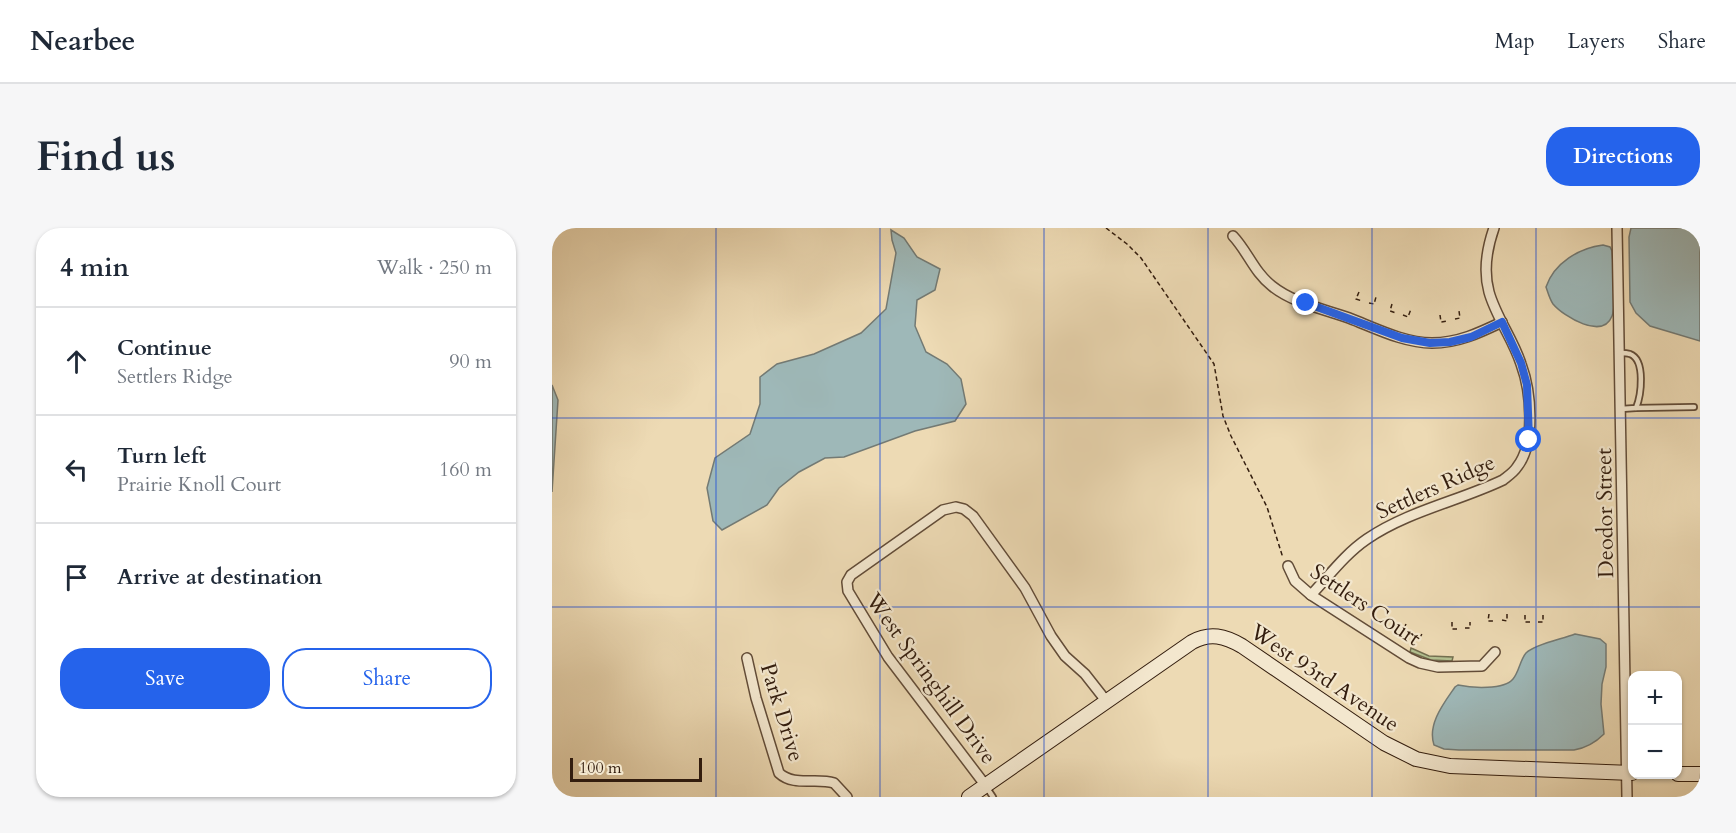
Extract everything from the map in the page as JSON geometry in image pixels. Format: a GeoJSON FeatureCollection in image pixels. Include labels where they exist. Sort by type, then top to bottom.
{"type":"FeatureCollection","features":[{"type":"Feature","properties":{"kind":"street","name":"Settlers Ridge"},"geometry":{"type":"LineString","coordinates":[[1311,595],[1347,556],[1369,538],[1397,522],[1503,480],[1517,468],[1529,440],[1527,385],[1521,363],[1488,290],[1486,273],[1488,250],[1494,228]]}},
{"type":"Feature","properties":{"kind":"street","name":"Deodor Street"},"geometry":{"type":"LineString","coordinates":[[1617,228],[1629,725]]}},
{"type":"Feature","properties":{"kind":"street"},"geometry":{"type":"LineString","coordinates":[[1233,236],[1259,274],[1277,290],[1291,298],[1402,338],[1430,343],[1450,342],[1471,337],[1502,322]]}},
{"type":"Feature","properties":{"kind":"street","name":"West Springhill Drive"},"geometry":{"type":"LineString","coordinates":[[989,791],[888,657],[848,591],[847,582],[851,575],[927,520],[948,508],[956,507],[969,512],[1025,588],[1051,636],[1065,656],[1085,674],[1107,702]]}},
{"type":"Feature","properties":{"kind":"street","name":"Settlers Court"},"geometry":{"type":"LineString","coordinates":[[1288,566],[1295,581],[1311,595],[1420,663],[1438,667],[1482,666],[1494,652]]}},
{"type":"Feature","properties":{"kind":"street","name":"West 93rd Avenue"},"geometry":{"type":"LineString","coordinates":[[969,797],[989,791],[1107,702],[1192,642],[1214,636],[1228,639],[1242,646],[1386,744],[1416,759],[1450,766],[1628,773]]}},
{"type":"Feature","properties":{"kind":"street","name":"Park Drive"},"geometry":{"type":"LineString","coordinates":[[747,658],[756,698],[779,773],[786,779],[794,781],[834,783],[847,797]]}},
{"type":"Feature","properties":{"kind":"street"},"geometry":{"type":"LineString","coordinates":[[1682,774],[1700,774]]}},
{"type":"Feature","properties":{"kind":"street","name":"Deodor Street"},"geometry":{"type":"LineString","coordinates":[[1627,797],[1629,779]]}},
{"type":"Feature","properties":{"kind":"lane"},"geometry":{"type":"LineString","coordinates":[[1620,353],[1630,354],[1639,366],[1641,383],[1636,408]]}},
{"type":"Feature","properties":{"kind":"lane"},"geometry":{"type":"LineString","coordinates":[[1621,409],[1694,407]]}},
{"type":"Feature","properties":{"kind":"path"},"geometry":{"type":"LineString","coordinates":[[1106,228],[1142,258],[1214,364],[1223,416],[1267,507],[1280,550],[1288,566]]}},
{"type":"Feature","properties":{"kind":"path"},"geometry":{"type":"LineString","coordinates":[[1359,292],[1356,299],[1362,301]]}},
{"type":"Feature","properties":{"kind":"path"},"geometry":{"type":"LineString","coordinates":[[1369,303],[1374,304],[1377,297]]}},
{"type":"Feature","properties":{"kind":"path"},"geometry":{"type":"LineString","coordinates":[[1392,304],[1390,311],[1396,313]]}},
{"type":"Feature","properties":{"kind":"path"},"geometry":{"type":"LineString","coordinates":[[1403,315],[1408,316],[1410,309]]}},
{"type":"Feature","properties":{"kind":"path"},"geometry":{"type":"LineString","coordinates":[[1455,319],[1460,318],[1459,311]]}},
{"type":"Feature","properties":{"kind":"path"},"geometry":{"type":"LineString","coordinates":[[1440,315],[1441,322],[1448,321]]}},
{"type":"Feature","properties":{"kind":"path"},"geometry":{"type":"LineString","coordinates":[[1489,614],[1488,621],[1493,621]]}},
{"type":"Feature","properties":{"kind":"path"},"geometry":{"type":"LineString","coordinates":[[1502,620],[1507,621],[1507,614]]}},
{"type":"Feature","properties":{"kind":"path"},"geometry":{"type":"LineString","coordinates":[[1525,615],[1525,622],[1530,622]]}},
{"type":"Feature","properties":{"kind":"path"},"geometry":{"type":"LineString","coordinates":[[1538,622],[1543,622],[1543,615]]}},
{"type":"Feature","properties":{"kind":"path"},"geometry":{"type":"LineString","coordinates":[[1452,622],[1452,628],[1456,629]]}},
{"type":"Feature","properties":{"kind":"path"},"geometry":{"type":"LineString","coordinates":[[1465,628],[1470,628],[1470,622]]}},
{"type":"Feature","properties":{"kind":"path"},"geometry":{"type":"LineString","coordinates":[[1406,624],[1403,630],[1407,633]]}},
{"type":"Feature","properties":{"kind":"path"},"geometry":{"type":"LineString","coordinates":[[1414,637],[1418,640],[1422,634]]}},
{"type":"Feature","properties":{"kind":"green space"},"geometry":{"type":"Polygon","coordinates":[[[1411,648],[1429,656],[1453,657],[1452,661],[1431,660],[1410,652],[1411,648]]]}},
{"type":"Feature","properties":{"kind":"water"},"geometry":{"type":"Polygon","coordinates":[[[1631,228],[1700,228],[1700,341],[1650,326],[1636,313],[1630,302],[1629,237],[1631,228]]]}},
{"type":"Feature","properties":{"kind":"water"},"geometry":{"type":"Polygon","coordinates":[[[891,230],[904,238],[917,257],[940,269],[935,290],[917,300],[915,326],[926,352],[947,364],[961,379],[966,404],[955,421],[915,431],[844,457],[825,458],[799,472],[779,488],[767,505],[722,530],[713,521],[707,488],[715,458],[750,434],[760,404],[760,377],[777,364],[814,354],[861,333],[886,309],[896,253],[891,230]]]}},
{"type":"Feature","properties":{"kind":"water"},"geometry":{"type":"Polygon","coordinates":[[[1603,245],[1610,247],[1612,251],[1613,311],[1607,323],[1592,326],[1574,320],[1558,309],[1552,302],[1546,287],[1555,271],[1568,258],[1585,249],[1603,245]]]}},
{"type":"Feature","properties":{"kind":"water"},"geometry":{"type":"Polygon","coordinates":[[[552,385],[558,400],[552,492],[552,385]]]}},
{"type":"Feature","properties":{"kind":"water"},"geometry":{"type":"Polygon","coordinates":[[[1575,634],[1600,639],[1606,644],[1606,667],[1601,704],[1604,734],[1597,740],[1574,750],[1459,750],[1444,749],[1434,745],[1432,737],[1435,722],[1455,687],[1458,685],[1487,687],[1509,683],[1515,676],[1524,656],[1530,650],[1575,634]]]}},
{"type":"Feature","properties":{"kind":"route"},"geometry":{"type":"LineString","coordinates":[[1306,303],[1418,342],[1450,342],[1471,337],[1502,322],[1521,363],[1527,385],[1529,440]]}}]}
